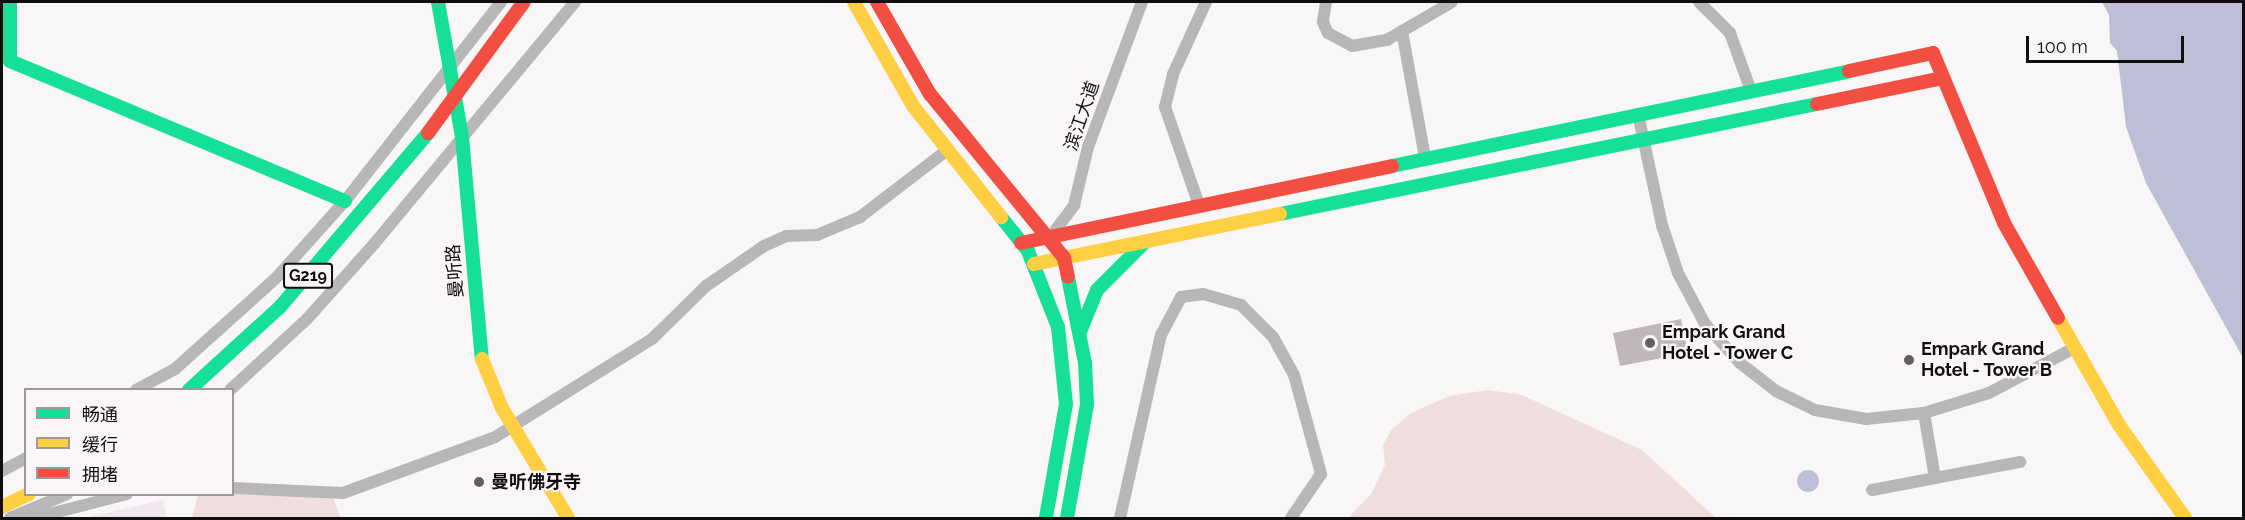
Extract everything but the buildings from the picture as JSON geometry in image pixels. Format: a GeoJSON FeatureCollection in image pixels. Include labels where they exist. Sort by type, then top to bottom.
{"type":"FeatureCollection","features":[{"type":"Feature","properties":{"kind":"main road"},"geometry":{"type":"LineString","coordinates":[[10,2],[6,60],[345,201]]}},
{"type":"Feature","properties":{"kind":"main road","name":"曼听路"},"geometry":{"type":"LineString","coordinates":[[438,2],[452,62],[461,135],[480,354],[513,427],[568,519]]}},
{"type":"Feature","properties":{"kind":"main road","name":"G219"},"geometry":{"type":"LineString","coordinates":[[191,388],[280,307],[418,155],[524,2]]}},
{"type":"Feature","properties":{"kind":"main road","name":"G219"},"geometry":{"type":"LineString","coordinates":[[208,388],[294,309],[541,2]]}},
{"type":"Feature","properties":{"kind":"main road"},"geometry":{"type":"LineString","coordinates":[[854,2],[888,68],[946,151],[1021,243],[1034,264],[1058,327],[1064,365],[1061,447],[1046,519]]}},
{"type":"Feature","properties":{"kind":"main road"},"geometry":{"type":"LineString","coordinates":[[877,2],[905,57],[942,111],[1016,204],[1050,237],[1064,258],[1080,333],[1087,405],[1067,519]]}},
{"type":"Feature","properties":{"kind":"main road"},"geometry":{"type":"LineString","coordinates":[[1021,243],[1933,53],[2004,223],[2119,425],[2185,519]]}},
{"type":"Feature","properties":{"kind":"main road"},"geometry":{"type":"LineString","coordinates":[[1034,264],[1943,78]]}},
{"type":"Feature","properties":{"kind":"main road"},"geometry":{"type":"LineString","coordinates":[[1080,333],[1097,290],[1114,269],[1152,239]]}},
{"type":"Feature","properties":{"kind":"main road"},"geometry":{"type":"LineString","coordinates":[[2,496],[24,486]]}},
{"type":"Feature","properties":{"kind":"main road"},"geometry":{"type":"LineString","coordinates":[[2,507],[27,496]]}},
{"type":"Feature","properties":{"kind":"street"},"geometry":{"type":"LineString","coordinates":[[140,388],[175,369],[278,277],[345,201],[501,2]]}},
{"type":"Feature","properties":{"kind":"street"},"geometry":{"type":"LineString","coordinates":[[232,388],[307,319],[421,190],[461,135],[575,2]]}},
{"type":"Feature","properties":{"kind":"street","name":"滨江大道"},"geometry":{"type":"LineString","coordinates":[[1050,237],[1074,205],[1088,147],[1142,2]]}},
{"type":"Feature","properties":{"kind":"street"},"geometry":{"type":"LineString","coordinates":[[1199,205],[1165,107],[1173,74],[1206,2]]}},
{"type":"Feature","properties":{"kind":"street"},"geometry":{"type":"LineString","coordinates":[[1326,2],[1323,22],[1337,42],[1370,45],[1402,31],[1452,2]]}},
{"type":"Feature","properties":{"kind":"street"},"geometry":{"type":"LineString","coordinates":[[1699,2],[1730,33],[1750,91]]}},
{"type":"Feature","properties":{"kind":"street"},"geometry":{"type":"LineString","coordinates":[[1402,31],[1425,158]]}},
{"type":"Feature","properties":{"kind":"street"},"geometry":{"type":"LineString","coordinates":[[1638,114],[1662,225],[1678,273],[1705,324],[1740,363],[1776,391],[1815,410],[1866,419],[1924,413],[1989,393],[2074,348]]}},
{"type":"Feature","properties":{"kind":"street"},"geometry":{"type":"LineString","coordinates":[[234,488],[306,495],[349,492],[418,469],[513,427],[652,339],[706,286],[764,246],[786,236],[817,235],[860,217],[946,151]]}},
{"type":"Feature","properties":{"kind":"street"},"geometry":{"type":"LineString","coordinates":[[1120,519],[1161,335],[1181,297],[1203,294],[1241,305],[1273,337],[1294,375],[1321,474],[1291,519]]}},
{"type":"Feature","properties":{"kind":"street"},"geometry":{"type":"LineString","coordinates":[[1924,413],[1935,478]]}},
{"type":"Feature","properties":{"kind":"street"},"geometry":{"type":"LineString","coordinates":[[2,471],[24,459]]}},
{"type":"Feature","properties":{"kind":"street"},"geometry":{"type":"LineString","coordinates":[[1872,490],[2020,462]]}},
{"type":"Feature","properties":{"kind":"street"},"geometry":{"type":"LineString","coordinates":[[10,519],[65,496]]}},
{"type":"Feature","properties":{"kind":"street"},"geometry":{"type":"LineString","coordinates":[[34,519],[123,496]]}},
{"type":"Feature","properties":{"kind":"shaded area"},"geometry":{"type":"Polygon","coordinates":[[[1488,390],[1522,395],[1642,450],[1716,518],[1348,518],[1371,494],[1385,465],[1383,445],[1391,430],[1411,413],[1449,396],[1488,390]]]}},
{"type":"Feature","properties":{"kind":"shaded area"},"geometry":{"type":"Polygon","coordinates":[[[234,491],[333,498],[341,518],[192,518],[198,496],[234,496],[234,491]]]}},
{"type":"Feature","properties":{"kind":"shaded area"},"geometry":{"type":"Polygon","coordinates":[[[163,500],[167,518],[84,518],[163,500]]]}},
{"type":"Feature","properties":{"kind":"water"},"geometry":{"type":"Polygon","coordinates":[[[2102,2],[2243,2],[2243,358],[2146,183],[2126,127],[2117,51],[2110,43],[2109,15],[2102,2]]]}},
{"type":"Feature","properties":{"kind":"water"},"geometry":{"type":"Polygon","coordinates":[[[1808,470],[1816,473],[1819,481],[1816,489],[1808,492],[1800,489],[1797,481],[1800,473],[1808,470]]]}},
{"type":"Feature","properties":{"kind":"traffic: fast"},"geometry":{"type":"LineString","coordinates":[[10,2],[10,61],[345,201]]}},
{"type":"Feature","properties":{"kind":"traffic: fast"},"geometry":{"type":"LineString","coordinates":[[438,2],[462,137],[482,359]]}},
{"type":"Feature","properties":{"kind":"traffic: fast"},"geometry":{"type":"LineString","coordinates":[[1392,166],[1849,71]]}},
{"type":"Feature","properties":{"kind":"traffic: fast"},"geometry":{"type":"LineString","coordinates":[[1280,214],[1817,104]]}},
{"type":"Feature","properties":{"kind":"traffic: fast"},"geometry":{"type":"LineString","coordinates":[[191,388],[280,307],[428,133]]}},
{"type":"Feature","properties":{"kind":"traffic: fast"},"geometry":{"type":"LineString","coordinates":[[1001,217],[1028,251],[1058,327],[1066,404],[1046,518]]}},
{"type":"Feature","properties":{"kind":"traffic: fast"},"geometry":{"type":"LineString","coordinates":[[1080,332],[1097,290],[1143,244]]}},
{"type":"Feature","properties":{"kind":"traffic: fast"},"geometry":{"type":"LineString","coordinates":[[1067,518],[1087,405],[1085,363],[1068,277]]}},
{"type":"Feature","properties":{"kind":"traffic: slow"},"geometry":{"type":"LineString","coordinates":[[854,2],[913,106],[1001,217]]}},
{"type":"Feature","properties":{"kind":"traffic: slow"},"geometry":{"type":"LineString","coordinates":[[1034,264],[1280,214]]}},
{"type":"Feature","properties":{"kind":"traffic: slow"},"geometry":{"type":"LineString","coordinates":[[2058,318],[2119,425],[2185,518]]}},
{"type":"Feature","properties":{"kind":"traffic: slow"},"geometry":{"type":"LineString","coordinates":[[482,359],[502,408],[568,518]]}},
{"type":"Feature","properties":{"kind":"traffic: slow"},"geometry":{"type":"LineString","coordinates":[[2,507],[25,496]]}},
{"type":"Feature","properties":{"kind":"traffic: jam"},"geometry":{"type":"LineString","coordinates":[[428,133],[524,2]]}},
{"type":"Feature","properties":{"kind":"traffic: jam"},"geometry":{"type":"LineString","coordinates":[[877,2],[930,94],[1064,258],[1068,277]]}},
{"type":"Feature","properties":{"kind":"traffic: jam"},"geometry":{"type":"LineString","coordinates":[[1849,71],[1933,53],[2004,223],[2058,318]]}},
{"type":"Feature","properties":{"kind":"traffic: jam"},"geometry":{"type":"LineString","coordinates":[[1817,104],[1943,78]]}},
{"type":"Feature","properties":{"kind":"traffic: jam"},"geometry":{"type":"LineString","coordinates":[[1021,243],[1392,166]]}},
{"type":"Feature","properties":{"kind":"place","name":"Empark Grand Hotel - Tower C"},"geometry":{"type":"Point","coordinates":[1650,343]}},
{"type":"Feature","properties":{"kind":"place","name":"Empark Grand Hotel - Tower B"},"geometry":{"type":"Point","coordinates":[1909,360]}},
{"type":"Feature","properties":{"kind":"place","name":"曼听佛牙寺"},"geometry":{"type":"Point","coordinates":[479,482]}}]}
